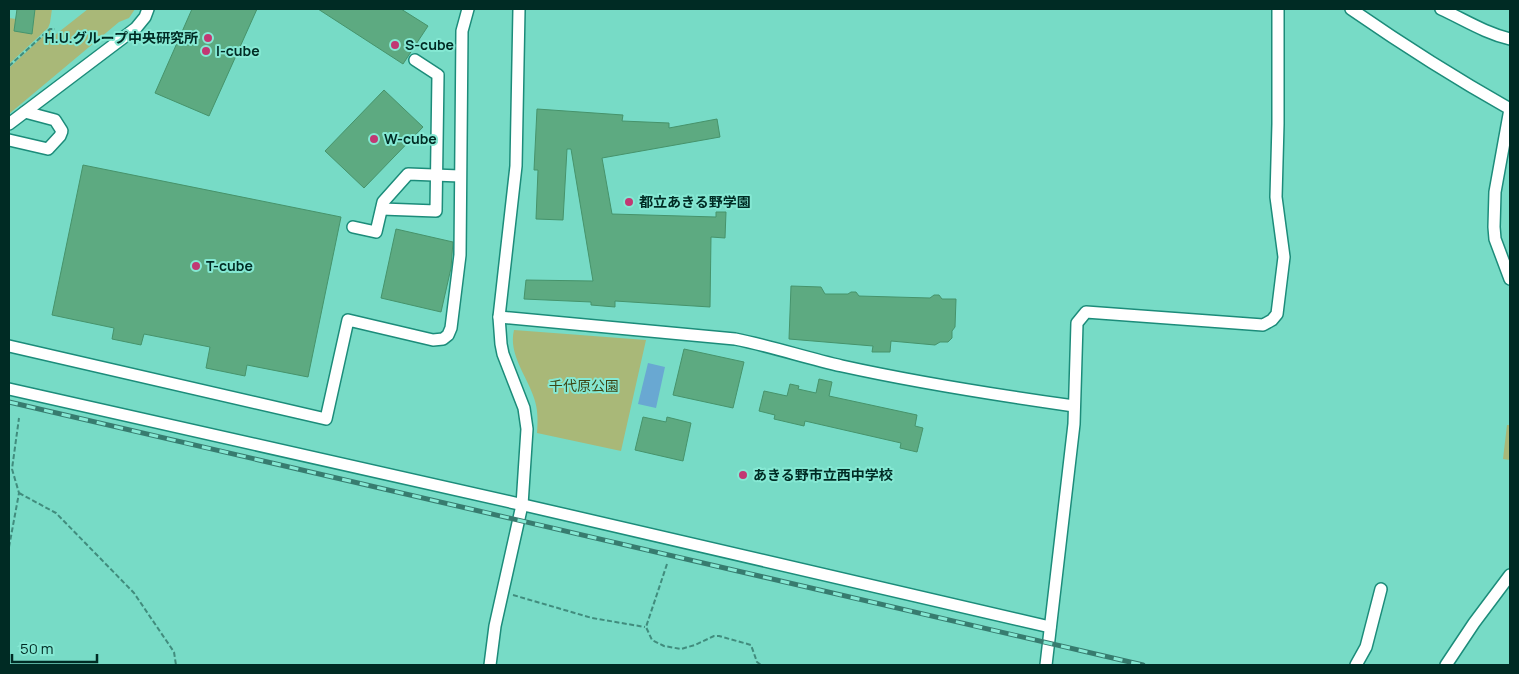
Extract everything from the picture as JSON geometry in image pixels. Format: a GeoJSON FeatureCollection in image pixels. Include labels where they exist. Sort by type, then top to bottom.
{"type":"FeatureCollection","features":[{"type":"Feature","properties":{"kind":"street"},"geometry":{"type":"LineString","coordinates":[[9,124],[136,28],[145,18],[148,9]]}},
{"type":"Feature","properties":{"kind":"street"},"geometry":{"type":"LineString","coordinates":[[382,209],[436,211],[436,175],[462,31],[468,9]]}},
{"type":"Feature","properties":{"kind":"street"},"geometry":{"type":"LineString","coordinates":[[490,665],[495,626],[522,504],[527,429],[519,393],[503,354],[499,317],[516,166],[518,9]]}},
{"type":"Feature","properties":{"kind":"street"},"geometry":{"type":"LineString","coordinates":[[1046,665],[1074,424],[1077,323],[1086,312],[1263,326],[1277,314],[1284,257],[1276,203],[1278,9]]}},
{"type":"Feature","properties":{"kind":"street"},"geometry":{"type":"LineString","coordinates":[[1351,9],[1441,69],[1510,109],[1495,192],[1494,227],[1495,239],[1510,279]]}},
{"type":"Feature","properties":{"kind":"street"},"geometry":{"type":"LineString","coordinates":[[1441,9],[1478,29],[1510,39]]}},
{"type":"Feature","properties":{"kind":"street"},"geometry":{"type":"LineString","coordinates":[[9,346],[326,418],[348,320],[433,340],[443,339],[448,335],[453,322],[460,255],[460,176],[450,98],[438,75],[415,60]]}},
{"type":"Feature","properties":{"kind":"street"},"geometry":{"type":"LineString","coordinates":[[9,140],[48,149],[60,136],[62,131],[55,120],[25,112]]}},
{"type":"Feature","properties":{"kind":"street"},"geometry":{"type":"LineString","coordinates":[[353,227],[376,232],[383,202],[408,174],[460,176]]}},
{"type":"Feature","properties":{"kind":"street"},"geometry":{"type":"LineString","coordinates":[[499,317],[735,339],[767,345],[891,377],[1074,406]]}},
{"type":"Feature","properties":{"kind":"street"},"geometry":{"type":"LineString","coordinates":[[9,389],[522,504],[1050,627]]}},
{"type":"Feature","properties":{"kind":"street"},"geometry":{"type":"LineString","coordinates":[[1446,665],[1474,623],[1510,575]]}},
{"type":"Feature","properties":{"kind":"street"},"geometry":{"type":"LineString","coordinates":[[1356,665],[1366,647],[1381,590]]}},
{"type":"Feature","properties":{"kind":"path"},"geometry":{"type":"LineString","coordinates":[[9,66],[50,29],[55,28]]}},
{"type":"Feature","properties":{"kind":"path"},"geometry":{"type":"LineString","coordinates":[[9,546],[19,492],[12,469],[19,418]]}},
{"type":"Feature","properties":{"kind":"path"},"geometry":{"type":"LineString","coordinates":[[19,492],[56,513],[134,593],[174,652],[176,665]]}},
{"type":"Feature","properties":{"kind":"path"},"geometry":{"type":"LineString","coordinates":[[667,564],[646,627],[652,640],[664,646],[681,649],[714,636],[726,637],[751,645],[757,662],[761,665]]}},
{"type":"Feature","properties":{"kind":"path"},"geometry":{"type":"LineString","coordinates":[[502,592],[579,615],[646,627]]}},
{"type":"Feature","properties":{"kind":"green space"},"geometry":{"type":"Polygon","coordinates":[[[35,9],[52,9],[48,28],[9,64],[9,18],[16,19],[14,31],[32,34],[35,9]]]}},
{"type":"Feature","properties":{"kind":"green space"},"geometry":{"type":"Polygon","coordinates":[[[88,9],[135,9],[129,18],[119,22],[9,114],[9,68],[50,30],[55,35],[88,9]]]}},
{"type":"Feature","properties":{"kind":"green space","name":"千代原公園"},"geometry":{"type":"Polygon","coordinates":[[[514,330],[646,340],[621,451],[537,433],[536,406],[516,356],[513,339],[514,330]]]}},
{"type":"Feature","properties":{"kind":"green space"},"geometry":{"type":"Polygon","coordinates":[[[1507,425],[1510,425],[1510,460],[1503,459],[1507,425]]]}},
{"type":"Feature","properties":{"kind":"water"},"geometry":{"type":"Polygon","coordinates":[[[648,363],[665,367],[656,408],[638,404],[648,363]]]}},
{"type":"Feature","properties":{"kind":"building"},"geometry":{"type":"Polygon","coordinates":[[[17,9],[35,9],[32,34],[14,31],[17,9]]]}},
{"type":"Feature","properties":{"kind":"building","name":"I-cube"},"geometry":{"type":"Polygon","coordinates":[[[192,9],[257,9],[209,116],[155,93],[192,9]]]}},
{"type":"Feature","properties":{"kind":"building","name":"S-cube"},"geometry":{"type":"Polygon","coordinates":[[[318,9],[401,9],[428,26],[403,64],[318,9]]]}},
{"type":"Feature","properties":{"kind":"building","name":"W-cube"},"geometry":{"type":"Polygon","coordinates":[[[384,90],[423,127],[364,188],[325,151],[384,90]]]}},
{"type":"Feature","properties":{"kind":"building"},"geometry":{"type":"Polygon","coordinates":[[[537,109],[623,115],[622,121],[669,123],[669,128],[717,119],[720,137],[602,158],[612,214],[716,217],[716,212],[726,212],[725,238],[711,237],[710,307],[615,301],[615,307],[591,305],[591,302],[524,299],[526,280],[593,281],[571,149],[567,149],[563,220],[536,219],[538,170],[534,170],[537,109]]]}},
{"type":"Feature","properties":{"kind":"building","name":"T-cube"},"geometry":{"type":"Polygon","coordinates":[[[83,165],[341,217],[308,377],[247,365],[245,376],[206,368],[210,347],[144,334],[141,345],[112,339],[114,328],[52,315],[83,165]]]}},
{"type":"Feature","properties":{"kind":"building"},"geometry":{"type":"Polygon","coordinates":[[[396,229],[453,242],[451,268],[441,312],[381,298],[396,229]]]}},
{"type":"Feature","properties":{"kind":"building"},"geometry":{"type":"Polygon","coordinates":[[[791,286],[821,287],[825,294],[856,292],[859,296],[930,298],[934,295],[939,295],[942,299],[956,299],[955,327],[952,331],[952,338],[948,342],[940,342],[935,345],[891,341],[890,352],[872,352],[873,346],[789,339],[791,286]]]}},
{"type":"Feature","properties":{"kind":"building"},"geometry":{"type":"Polygon","coordinates":[[[684,349],[744,362],[733,408],[673,395],[684,349]]]}},
{"type":"Feature","properties":{"kind":"building"},"geometry":{"type":"Polygon","coordinates":[[[819,379],[832,382],[829,396],[917,415],[915,426],[923,428],[917,452],[900,448],[901,443],[805,421],[804,426],[774,419],[775,415],[759,411],[764,391],[787,396],[790,384],[799,386],[798,389],[816,393],[819,379]]]}},
{"type":"Feature","properties":{"kind":"building"},"geometry":{"type":"Polygon","coordinates":[[[643,417],[666,422],[667,417],[691,423],[683,461],[635,450],[643,417]]]}},
{"type":"Feature","properties":{"kind":"railway"},"geometry":{"type":"LineString","coordinates":[[9,402],[1143,665]]}},
{"type":"Feature","properties":{"kind":"place","name":"H.U.グループ中央研究所"},"geometry":{"type":"Point","coordinates":[208,38]}},
{"type":"Feature","properties":{"kind":"place","name":"S-cube"},"geometry":{"type":"Point","coordinates":[395,45]}},
{"type":"Feature","properties":{"kind":"place","name":"I-cube"},"geometry":{"type":"Point","coordinates":[206,51]}},
{"type":"Feature","properties":{"kind":"place","name":"W-cube"},"geometry":{"type":"Point","coordinates":[374,139]}},
{"type":"Feature","properties":{"kind":"place","name":"都立あきる野学園"},"geometry":{"type":"Point","coordinates":[629,202]}},
{"type":"Feature","properties":{"kind":"place","name":"T-cube"},"geometry":{"type":"Point","coordinates":[196,266]}},
{"type":"Feature","properties":{"kind":"place","name":"あきる野市立西中学校"},"geometry":{"type":"Point","coordinates":[743,475]}}]}
